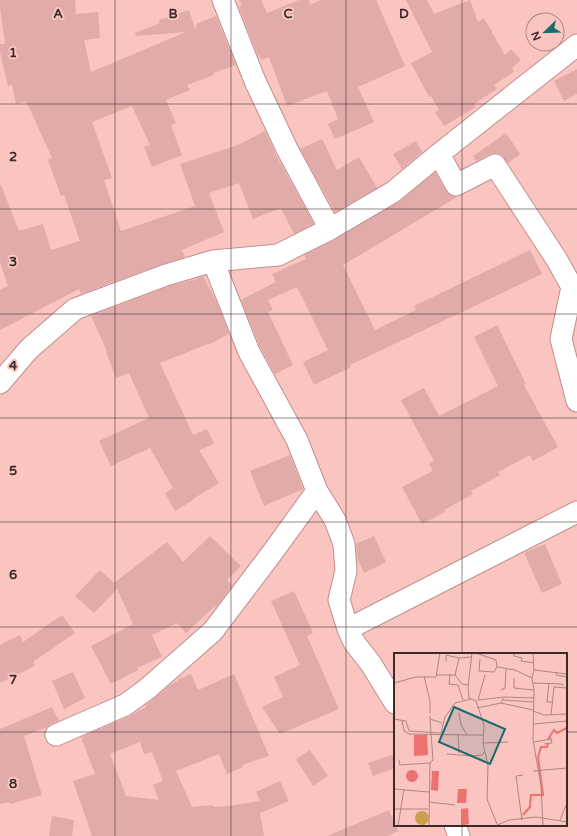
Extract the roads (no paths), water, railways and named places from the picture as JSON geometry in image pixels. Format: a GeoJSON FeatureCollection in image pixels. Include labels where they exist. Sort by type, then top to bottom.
{"type":"FeatureCollection","features":[{"type":"Feature","properties":{"kind":"street"},"geometry":{"type":"LineString","coordinates":[[223,0],[255,81],[287,149],[330,229]]}},
{"type":"Feature","properties":{"kind":"street"},"geometry":{"type":"LineString","coordinates":[[0,384],[29,349],[76,309],[166,275],[213,261],[278,255],[330,229],[394,192],[439,154],[577,45]]}},
{"type":"Feature","properties":{"kind":"street"},"geometry":{"type":"LineString","coordinates":[[439,154],[456,185],[495,165],[572,287],[561,339],[577,401]]}},
{"type":"Feature","properties":{"kind":"street"},"geometry":{"type":"LineString","coordinates":[[213,261],[250,352],[297,440],[317,491],[335,520],[344,544],[346,571],[339,600],[348,629],[354,642],[371,664],[394,701]]}},
{"type":"Feature","properties":{"kind":"street"},"geometry":{"type":"LineString","coordinates":[[56,735],[125,705],[147,689],[213,631],[317,491]]}},
{"type":"Feature","properties":{"kind":"street"},"geometry":{"type":"LineString","coordinates":[[348,629],[577,512]]}},
{"type":"Feature","properties":{"kind":"street"},"geometry":{"type":"LineString","coordinates":[[455,826],[459,836]]}}]}
